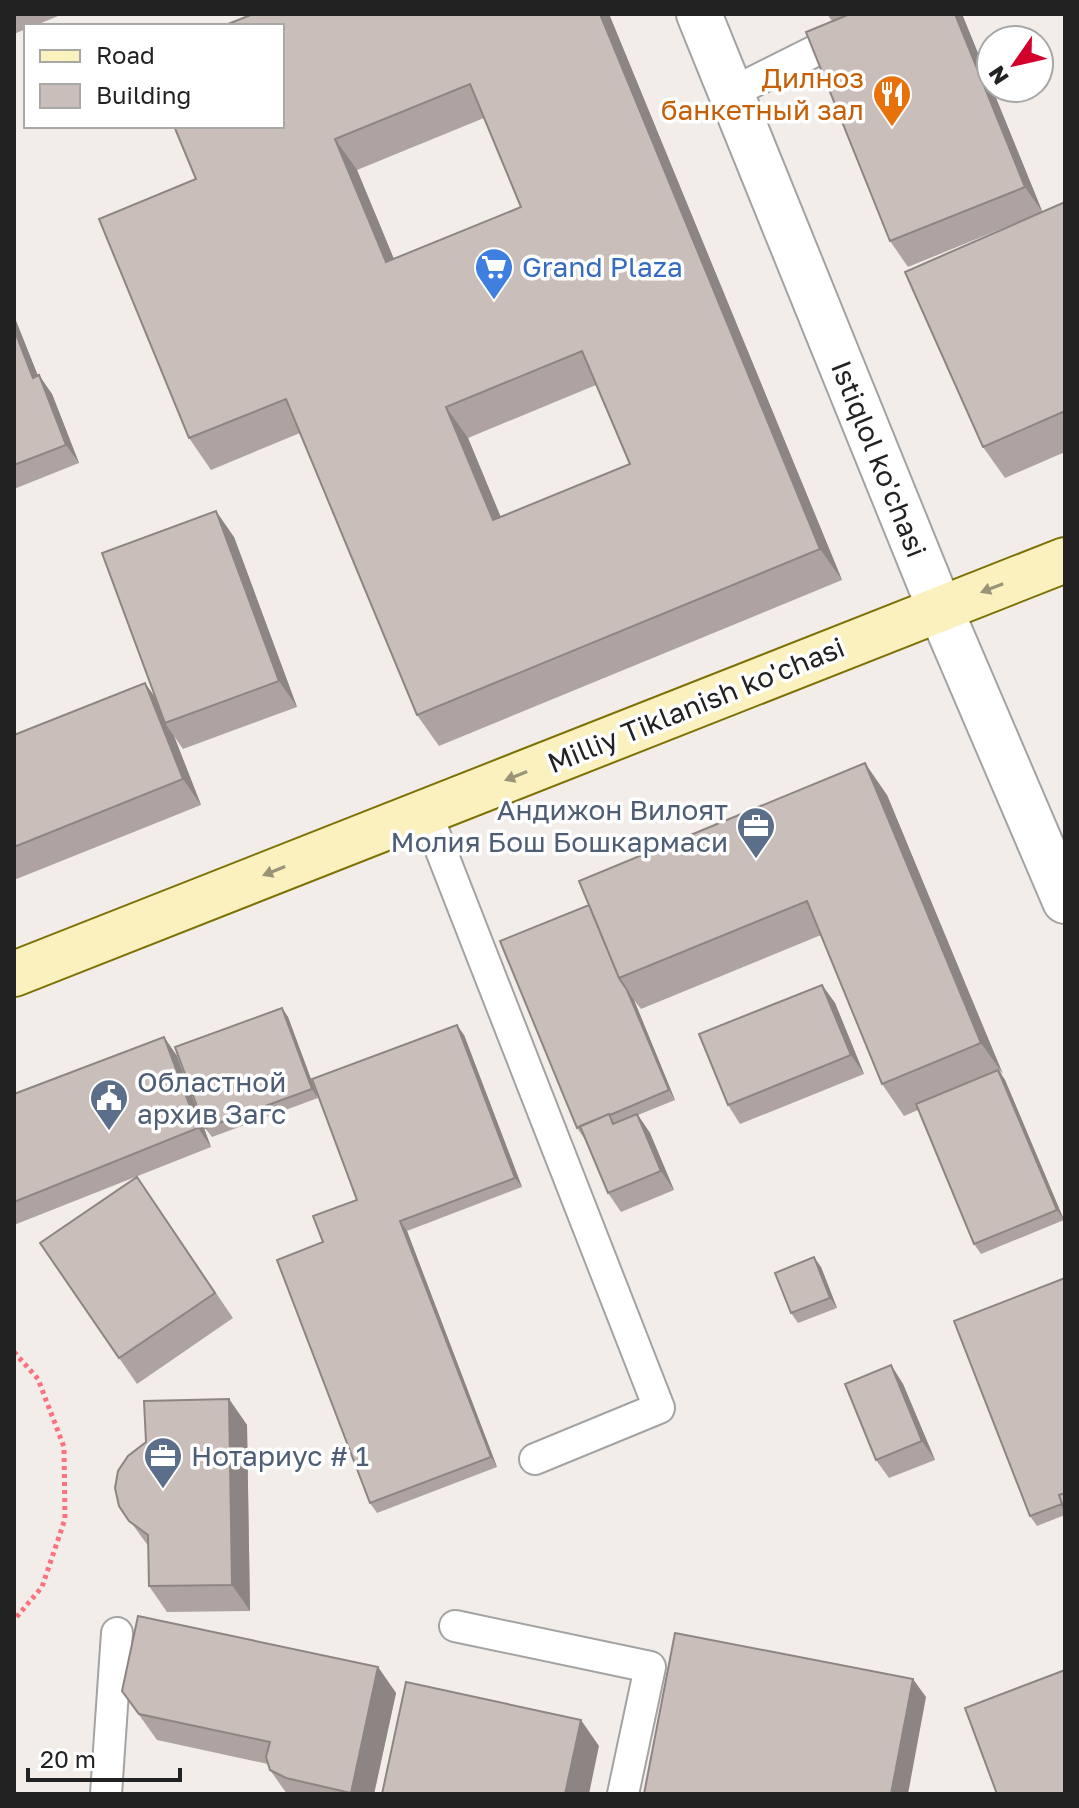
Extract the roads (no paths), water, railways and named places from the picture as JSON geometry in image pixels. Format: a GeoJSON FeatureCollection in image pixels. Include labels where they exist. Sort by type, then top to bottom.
{"type":"FeatureCollection","features":[{"type":"Feature","properties":{"kind":"street","name":"Istiqlol ko'chasi"},"geometry":{"type":"LineString","coordinates":[[699,14],[940,609],[1065,901]]}},
{"type":"Feature","properties":{"kind":"street","name":"Milliy Tiklanish ko'chasi"},"geometry":{"type":"LineString","coordinates":[[14,974],[1065,560]]}},
{"type":"Feature","properties":{"kind":"lane"},"geometry":{"type":"LineString","coordinates":[[731,93],[889,14]]}},
{"type":"Feature","properties":{"kind":"lane"},"geometry":{"type":"LineString","coordinates":[[426,812],[659,1408],[535,1459]]}},
{"type":"Feature","properties":{"kind":"lane"},"geometry":{"type":"LineString","coordinates":[[455,1626],[650,1667],[623,1794]]}},
{"type":"Feature","properties":{"kind":"lane"},"geometry":{"type":"LineString","coordinates":[[106,1794],[117,1633]]}},
{"type":"Feature","properties":{"kind":"place","name":"Дилноз банкетный зал"},"geometry":{"type":"Point","coordinates":[892,128]}},
{"type":"Feature","properties":{"kind":"place","name":"Grand Plaza"},"geometry":{"type":"Point","coordinates":[494,301]}},
{"type":"Feature","properties":{"kind":"place","name":"Андижон Вилоят Молия Бош Бошкармаси"},"geometry":{"type":"Point","coordinates":[756,860]}},
{"type":"Feature","properties":{"kind":"place","name":"Областной архив Загс"},"geometry":{"type":"Point","coordinates":[109,1132]}},
{"type":"Feature","properties":{"kind":"place","name":"Нотариус # 1"},"geometry":{"type":"Point","coordinates":[163,1490]}}]}
